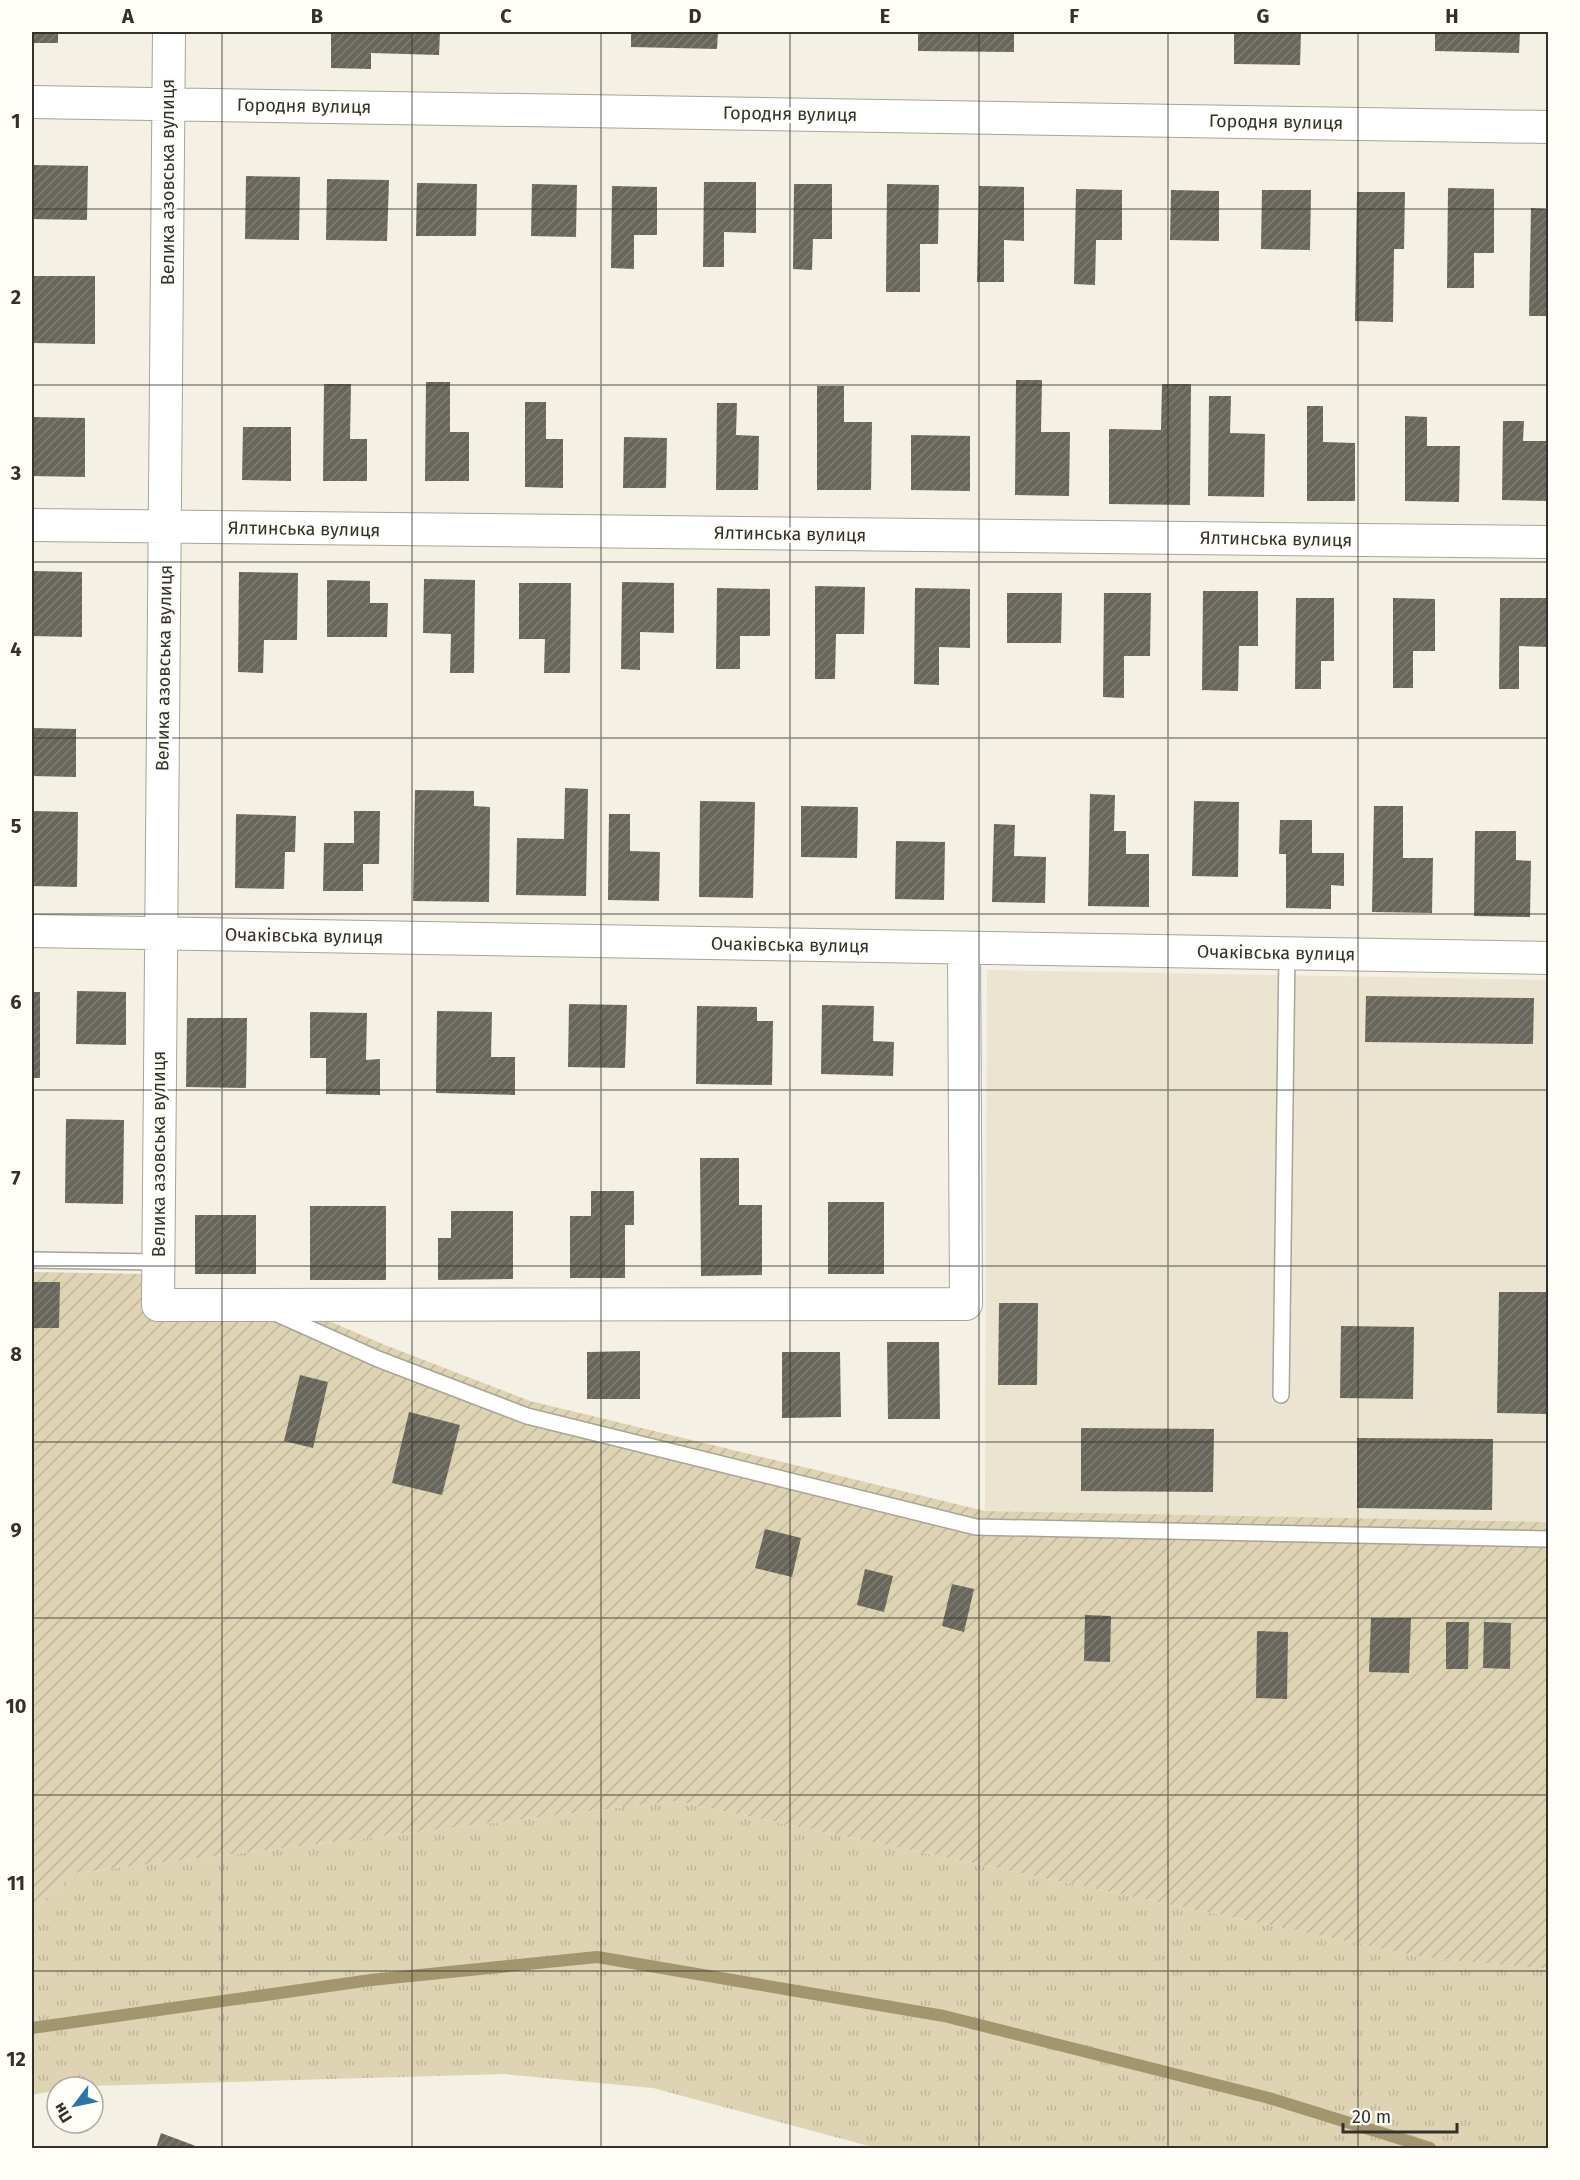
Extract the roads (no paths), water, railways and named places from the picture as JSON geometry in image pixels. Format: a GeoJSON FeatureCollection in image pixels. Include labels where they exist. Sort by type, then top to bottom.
{"type":"FeatureCollection","features":[{"type":"Feature","properties":{"kind":"street","name":"Велика азовська вулиця"},"geometry":{"type":"LineString","coordinates":[[169,32],[158,1305],[261,1306]]}},
{"type":"Feature","properties":{"kind":"street","name":"Городня вулиця"},"geometry":{"type":"LineString","coordinates":[[32,102],[1548,127]]}},
{"type":"Feature","properties":{"kind":"street","name":"Ялтинська вулиця"},"geometry":{"type":"LineString","coordinates":[[32,525],[1548,542]]}},
{"type":"Feature","properties":{"kind":"street","name":"Очаківська вулиця"},"geometry":{"type":"LineString","coordinates":[[32,932],[1548,958]]}},
{"type":"Feature","properties":{"kind":"street"},"geometry":{"type":"LineString","coordinates":[[261,1306],[966,1304],[964,948]]}},
{"type":"Feature","properties":{"kind":"lane"},"geometry":{"type":"LineString","coordinates":[[1281,1395],[1287,954]]}},
{"type":"Feature","properties":{"kind":"lane"},"geometry":{"type":"LineString","coordinates":[[32,1260],[159,1262]]}},
{"type":"Feature","properties":{"kind":"lane"},"geometry":{"type":"LineString","coordinates":[[261,1306],[378,1359],[527,1416],[976,1527],[1548,1539]]}},
{"type":"Feature","properties":{"kind":"waterway"},"geometry":{"type":"LineString","coordinates":[[32,2028],[371,1980],[597,1957],[944,2016],[1269,2098],[1430,2148]]}}]}
